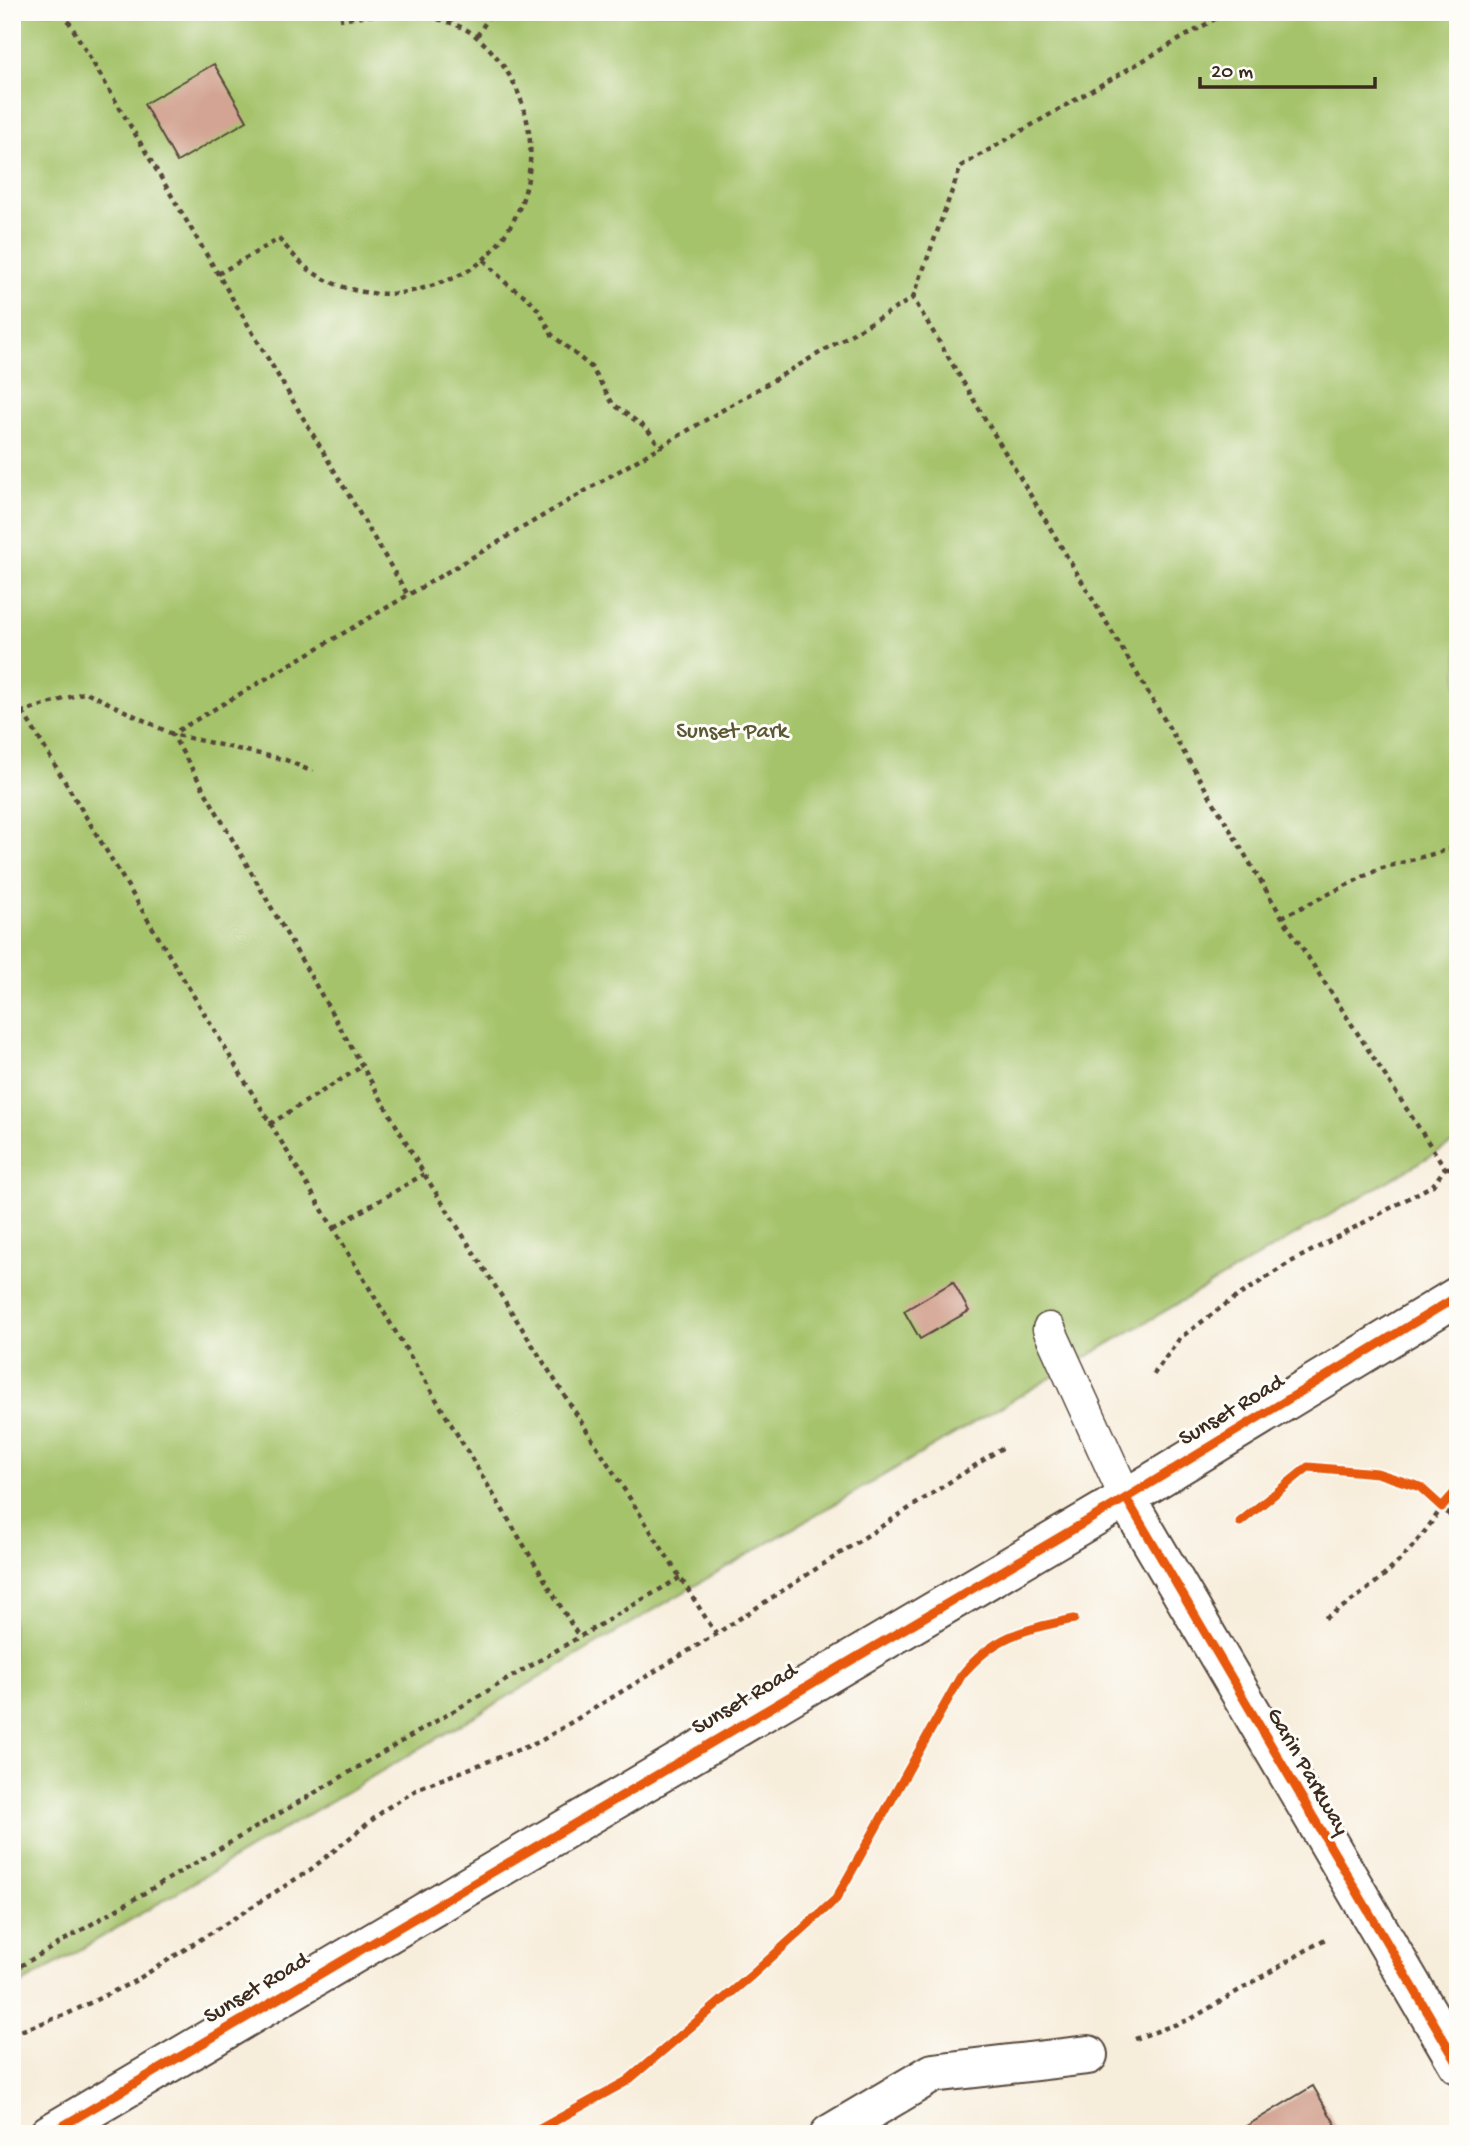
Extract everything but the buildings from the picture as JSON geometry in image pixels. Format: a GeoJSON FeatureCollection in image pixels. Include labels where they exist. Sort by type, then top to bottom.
{"type":"FeatureCollection","features":[{"type":"Feature","properties":{"kind":"street","name":"Sunset Road"},"geometry":{"type":"LineString","coordinates":[[49,2134],[1125,1499],[1458,1296]]}},
{"type":"Feature","properties":{"kind":"street","name":"Garin Parkway"},"geometry":{"type":"LineString","coordinates":[[1125,1499],[1367,1914],[1458,2064]]}},
{"type":"Feature","properties":{"kind":"street"},"geometry":{"type":"LineString","coordinates":[[830,2134],[933,2073],[1088,2055]]}},
{"type":"Feature","properties":{"kind":"lane"},"geometry":{"type":"LineString","coordinates":[[1049,1329],[1125,1499]]}},
{"type":"Feature","properties":{"kind":"path"},"geometry":{"type":"LineString","coordinates":[[63,12],[409,597]]}},
{"type":"Feature","properties":{"kind":"path"},"geometry":{"type":"LineString","coordinates":[[218,274],[279,239],[308,269],[339,286],[369,293],[404,294],[446,281],[484,260],[509,230],[530,182],[532,142],[522,100],[505,69],[477,36],[423,17],[384,12],[340,19]]}},
{"type":"Feature","properties":{"kind":"path"},"geometry":{"type":"LineString","coordinates":[[477,36],[492,12]]}},
{"type":"Feature","properties":{"kind":"path"},"geometry":{"type":"LineString","coordinates":[[172,734],[914,298],[961,166],[1227,12]]}},
{"type":"Feature","properties":{"kind":"path"},"geometry":{"type":"LineString","coordinates":[[484,260],[507,284],[528,298],[540,312],[552,335],[591,367],[613,404],[647,429],[661,448]]}},
{"type":"Feature","properties":{"kind":"path"},"geometry":{"type":"LineString","coordinates":[[914,298],[1282,917],[1445,1168]]}},
{"type":"Feature","properties":{"kind":"path"},"geometry":{"type":"LineString","coordinates":[[12,718],[86,692],[172,734],[286,760],[313,772]]}},
{"type":"Feature","properties":{"kind":"path"},"geometry":{"type":"LineString","coordinates":[[23,712],[579,1637]]}},
{"type":"Feature","properties":{"kind":"path"},"geometry":{"type":"LineString","coordinates":[[172,734],[424,1174],[716,1634]]}},
{"type":"Feature","properties":{"kind":"path"},"geometry":{"type":"LineString","coordinates":[[1282,917],[1379,869],[1458,847]]}},
{"type":"Feature","properties":{"kind":"path"},"geometry":{"type":"LineString","coordinates":[[270,1124],[361,1067]]}},
{"type":"Feature","properties":{"kind":"path"},"geometry":{"type":"LineString","coordinates":[[1445,1168],[1458,1168]]}},
{"type":"Feature","properties":{"kind":"path"},"geometry":{"type":"LineString","coordinates":[[1151,1378],[1180,1338],[1226,1304],[1289,1263],[1433,1185],[1445,1168]]}},
{"type":"Feature","properties":{"kind":"path"},"geometry":{"type":"LineString","coordinates":[[335,1227],[424,1174]]}},
{"type":"Feature","properties":{"kind":"path"},"geometry":{"type":"LineString","coordinates":[[12,2034],[67,2014],[135,1981],[310,1870],[387,1808],[421,1787],[539,1742],[716,1634],[1002,1448]]}},
{"type":"Feature","properties":{"kind":"path"},"geometry":{"type":"LineString","coordinates":[[1325,1618],[1366,1593],[1416,1546],[1439,1504],[1450,1498]]}},
{"type":"Feature","properties":{"kind":"path"},"geometry":{"type":"LineString","coordinates":[[1439,1504],[1458,1524]]}},
{"type":"Feature","properties":{"kind":"path"},"geometry":{"type":"LineString","coordinates":[[12,1971],[681,1577]]}},
{"type":"Feature","properties":{"kind":"path"},"geometry":{"type":"LineString","coordinates":[[1088,2055],[1191,2019],[1367,1914]]}},
{"type":"Feature","properties":{"kind":"green space","name":"Sunset Park"},"geometry":{"type":"Polygon","coordinates":[[[12,12],[1458,12],[1458,1140],[701,1582],[12,1990],[12,12]]]}},
{"type":"Feature","properties":{"kind":"cycle path"},"geometry":{"type":"LineString","coordinates":[[49,2134],[1126,1498],[1458,1296]]}},
{"type":"Feature","properties":{"kind":"cycle path"},"geometry":{"type":"LineString","coordinates":[[1240,1522],[1308,1467],[1377,1473],[1420,1487],[1442,1507],[1458,1489]]}},
{"type":"Feature","properties":{"kind":"cycle path"},"geometry":{"type":"LineString","coordinates":[[1126,1498],[1458,2064]]}},
{"type":"Feature","properties":{"kind":"cycle path"},"geometry":{"type":"LineString","coordinates":[[531,2134],[627,2081],[752,1975],[836,1899],[961,1676],[986,1651],[1011,1636],[1074,1619]]}}]}
